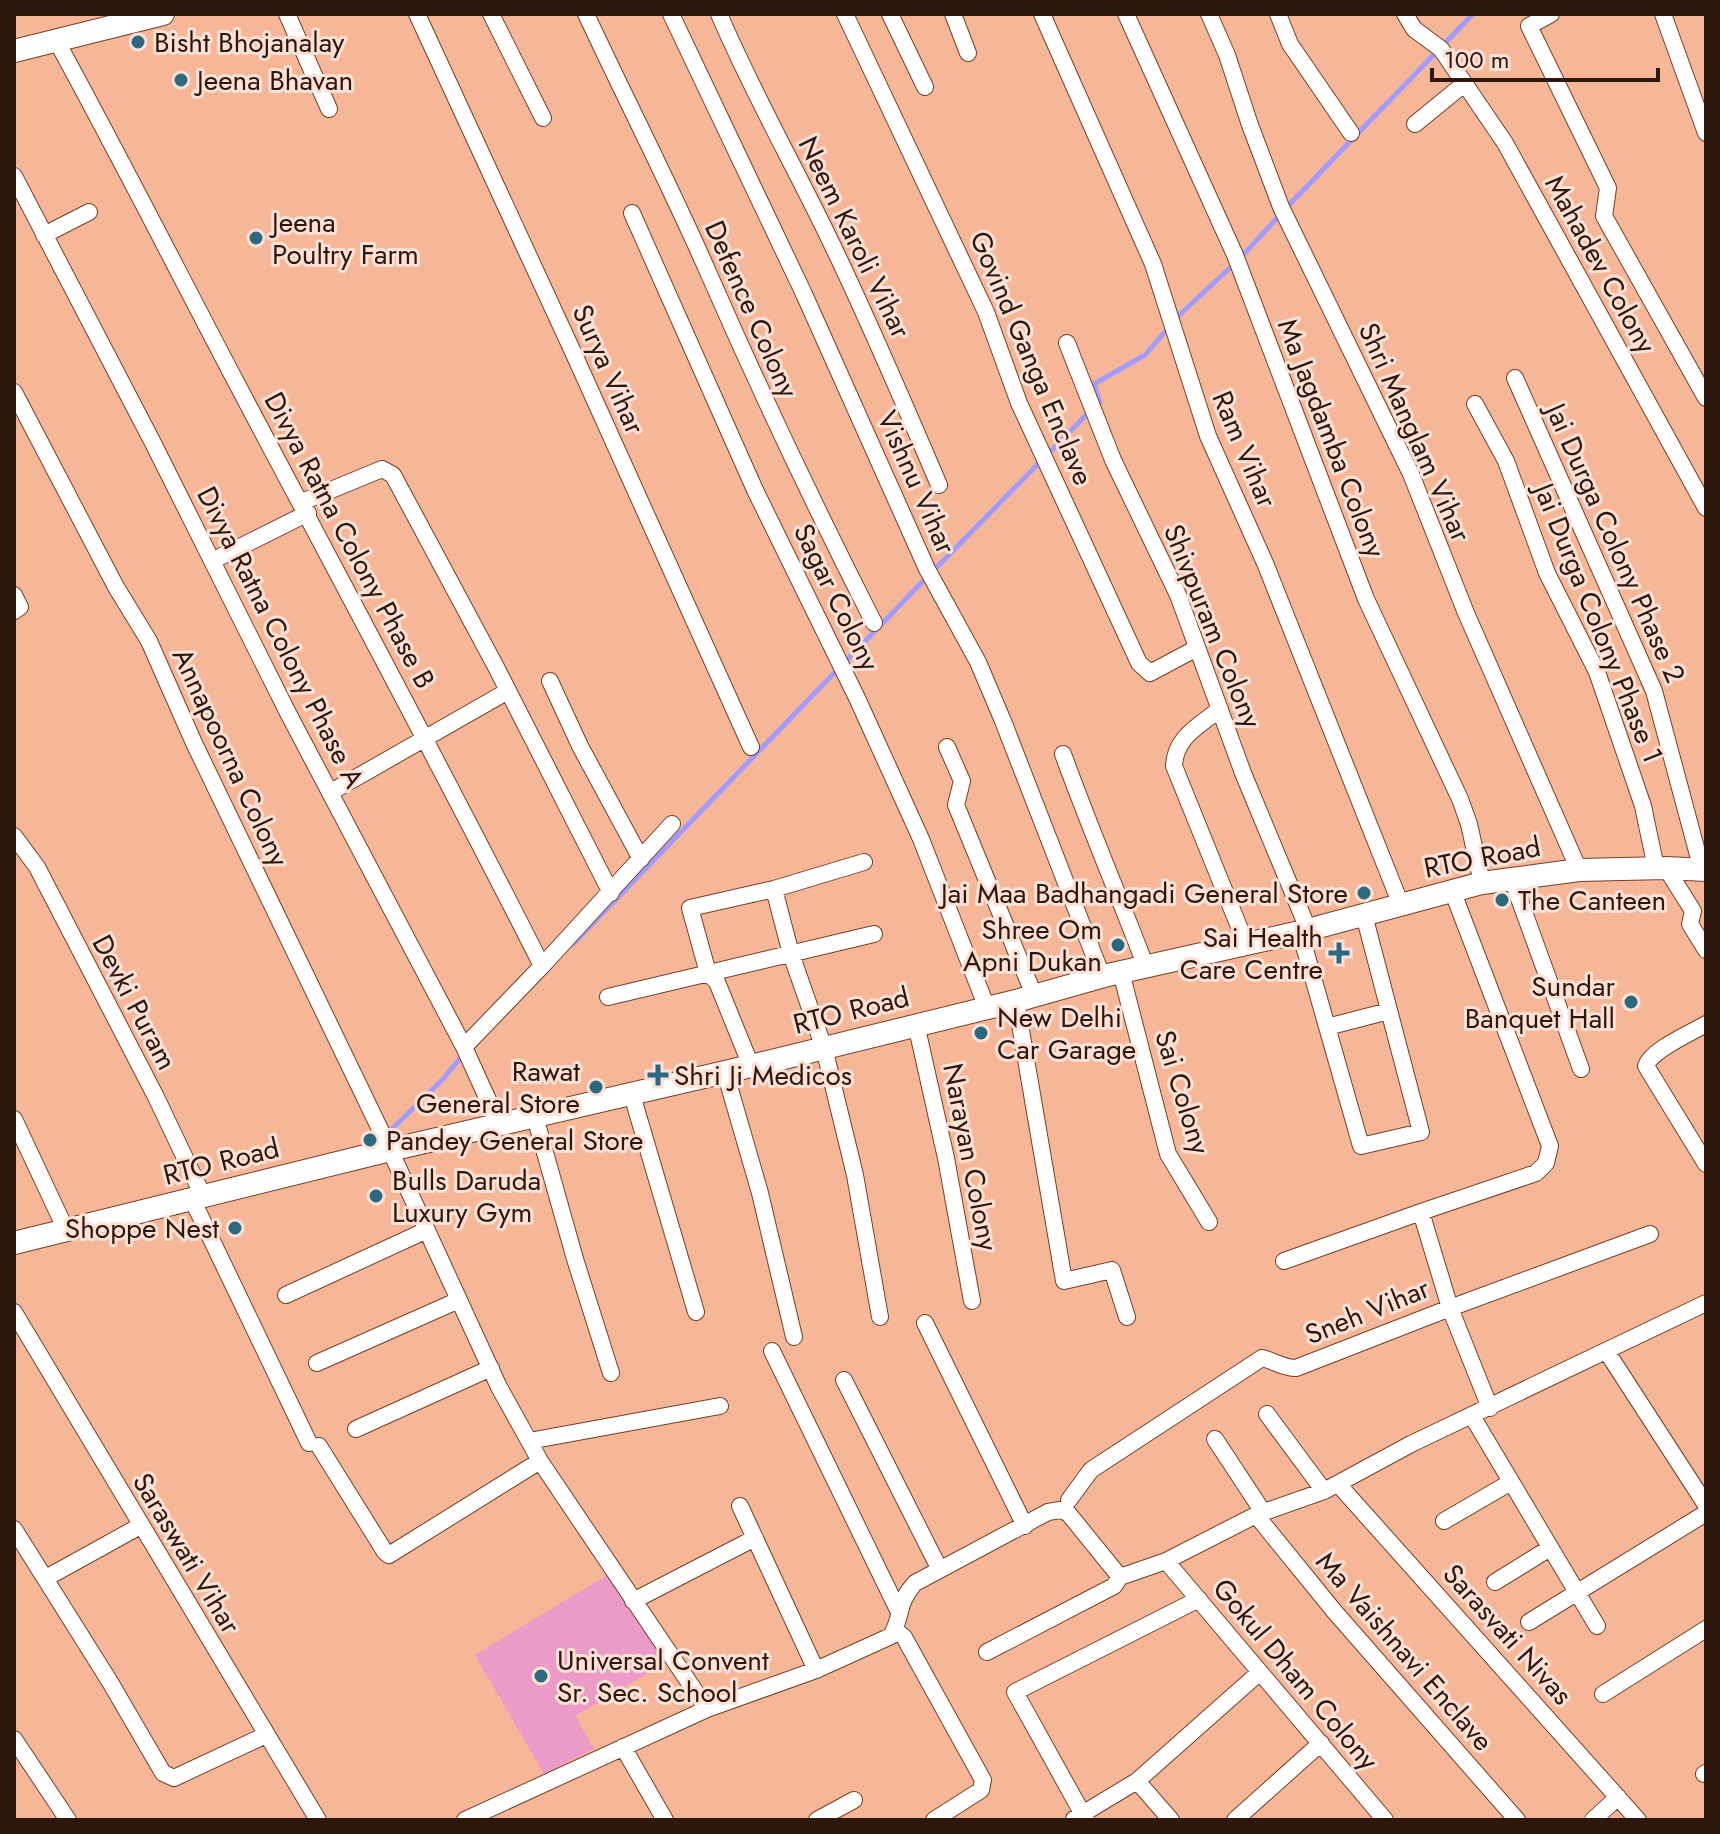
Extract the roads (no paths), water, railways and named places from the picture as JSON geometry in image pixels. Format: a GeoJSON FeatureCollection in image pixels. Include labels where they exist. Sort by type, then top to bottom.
{"type":"FeatureCollection","features":[{"type":"Feature","properties":{"kind":"street"},"geometry":{"type":"LineString","coordinates":[[14,51],[56,40],[109,20],[163,14]]}},
{"type":"Feature","properties":{"kind":"street"},"geometry":{"type":"LineString","coordinates":[[287,14],[329,109]]}},
{"type":"Feature","properties":{"kind":"street","name":"Surya Vihar"},"geometry":{"type":"LineString","coordinates":[[417,14],[751,747]]}},
{"type":"Feature","properties":{"kind":"street"},"geometry":{"type":"LineString","coordinates":[[491,14],[543,118]]}},
{"type":"Feature","properties":{"kind":"street","name":"Defence Colony"},"geometry":{"type":"LineString","coordinates":[[586,14],[811,499],[874,623]]}},
{"type":"Feature","properties":{"kind":"street","name":"Vishnu Vihar"},"geometry":{"type":"LineString","coordinates":[[671,14],[804,294],[927,569],[978,662],[1112,974]]}},
{"type":"Feature","properties":{"kind":"street","name":"Neem Karoli Vihar"},"geometry":{"type":"LineString","coordinates":[[719,14],[833,247],[939,485]]}},
{"type":"Feature","properties":{"kind":"street","name":"Govind Ganga Enclave"},"geometry":{"type":"LineString","coordinates":[[845,14],[986,312],[1019,403],[1139,663],[1150,673],[1197,648]]}},
{"type":"Feature","properties":{"kind":"street"},"geometry":{"type":"LineString","coordinates":[[890,14],[925,87]]}},
{"type":"Feature","properties":{"kind":"street"},"geometry":{"type":"LineString","coordinates":[[953,14],[968,53]]}},
{"type":"Feature","properties":{"kind":"street","name":"Ram Vihar"},"geometry":{"type":"LineString","coordinates":[[1042,14],[1153,264],[1208,436],[1265,563],[1401,905]]}},
{"type":"Feature","properties":{"kind":"street","name":"Ma Jagdamba Colony"},"geometry":{"type":"LineString","coordinates":[[1126,14],[1235,255],[1366,599],[1460,799],[1482,883]]}},
{"type":"Feature","properties":{"kind":"street","name":"Shri Manglam Vihar"},"geometry":{"type":"LineString","coordinates":[[1209,14],[1227,55],[1281,207],[1411,474],[1466,613],[1579,870]]}},
{"type":"Feature","properties":{"kind":"street"},"geometry":{"type":"LineString","coordinates":[[1278,14],[1290,44],[1351,133]]}},
{"type":"Feature","properties":{"kind":"street","name":"Mahadev Colony"},"geometry":{"type":"LineString","coordinates":[[1405,14],[1414,29],[1441,49],[1505,143],[1706,508]]}},
{"type":"Feature","properties":{"kind":"street"},"geometry":{"type":"LineString","coordinates":[[1551,14],[1529,26],[1608,188],[1604,216],[1706,398]]}},
{"type":"Feature","properties":{"kind":"street"},"geometry":{"type":"LineString","coordinates":[[1663,14],[1706,133]]}},
{"type":"Feature","properties":{"kind":"street","name":"Divya Ratna Colony Phase B"},"geometry":{"type":"LineString","coordinates":[[56,40],[138,189],[205,323],[426,737],[542,966]]}},
{"type":"Feature","properties":{"kind":"street"},"geometry":{"type":"LineString","coordinates":[[1415,124],[1464,84]]}},
{"type":"Feature","properties":{"kind":"street","name":"Divya Ratna Colony Phase A"},"geometry":{"type":"LineString","coordinates":[[14,176],[464,1047],[499,1124]]}},
{"type":"Feature","properties":{"kind":"street"},"geometry":{"type":"LineString","coordinates":[[44,235],[89,212]]}},
{"type":"Feature","properties":{"kind":"street","name":"Sagar Colony"},"geometry":{"type":"LineString","coordinates":[[632,213],[755,490],[857,698],[921,839],[987,1008]]}},
{"type":"Feature","properties":{"kind":"street","name":"Shivpuram Colony"},"geometry":{"type":"LineString","coordinates":[[1067,343],[1113,460],[1178,595],[1304,930],[1327,1027],[1361,1146],[1421,1132],[1389,1011]]}},
{"type":"Feature","properties":{"kind":"street","name":"Jai Durga Colony Phase 2"},"geometry":{"type":"LineString","coordinates":[[1515,378],[1654,691],[1704,870]]}},
{"type":"Feature","properties":{"kind":"street","name":"Annapoorna Colony"},"geometry":{"type":"LineString","coordinates":[[14,392],[116,587],[149,641],[287,939],[390,1150],[491,1368],[529,1441],[707,1709]]}},
{"type":"Feature","properties":{"kind":"street","name":"Jai Durga Colony Phase 1"},"geometry":{"type":"LineString","coordinates":[[1475,404],[1506,461],[1547,573],[1597,672],[1661,868]]}},
{"type":"Feature","properties":{"kind":"street"},"geometry":{"type":"LineString","coordinates":[[212,561],[369,474],[388,470],[508,691],[611,893]]}},
{"type":"Feature","properties":{"kind":"street"},"geometry":{"type":"LineString","coordinates":[[14,595],[20,607],[14,611]]}},
{"type":"Feature","properties":{"kind":"street"},"geometry":{"type":"LineString","coordinates":[[550,681],[580,746],[641,859]]}},
{"type":"Feature","properties":{"kind":"street"},"geometry":{"type":"LineString","coordinates":[[331,792],[508,691]]}},
{"type":"Feature","properties":{"kind":"street"},"geometry":{"type":"LineString","coordinates":[[1220,709],[1181,740],[1176,748],[1174,766],[1246,944]]}},
{"type":"Feature","properties":{"kind":"street"},"geometry":{"type":"LineString","coordinates":[[947,747],[962,781],[956,805],[1025,998],[1064,1281],[1112,1270],[1127,1317]]}},
{"type":"Feature","properties":{"kind":"street"},"geometry":{"type":"LineString","coordinates":[[1063,754],[1146,967]]}},
{"type":"Feature","properties":{"kind":"street"},"geometry":{"type":"LineString","coordinates":[[464,1047],[611,893],[672,824]]}},
{"type":"Feature","properties":{"kind":"street","name":"Devki Puram"},"geometry":{"type":"LineString","coordinates":[[14,836],[37,867],[156,1097],[198,1198],[314,1444],[385,1552],[389,1555],[540,1461]]}},
{"type":"Feature","properties":{"kind":"street"},"geometry":{"type":"LineString","coordinates":[[751,1066],[717,982],[708,973],[690,908],[774,889],[864,862]]}},
{"type":"Feature","properties":{"kind":"street"},"geometry":{"type":"LineString","coordinates":[[1661,868],[1699,913],[1690,924],[1704,940]]}},
{"type":"Feature","properties":{"kind":"street","name":"RTO Road"},"geometry":{"type":"LineString","coordinates":[[14,1243],[390,1150],[751,1066],[1482,883],[1579,870],[1704,870]]}},
{"type":"Feature","properties":{"kind":"street"},"geometry":{"type":"LineString","coordinates":[[1512,879],[1581,1069]]}},
{"type":"Feature","properties":{"kind":"street"},"geometry":{"type":"LineString","coordinates":[[774,889],[791,954],[824,1048],[855,1175],[880,1317]]}},
{"type":"Feature","properties":{"kind":"street"},"geometry":{"type":"LineString","coordinates":[[1284,1261],[1536,1173],[1546,1163],[1550,1146],[1452,890]]}},
{"type":"Feature","properties":{"kind":"street"},"geometry":{"type":"LineString","coordinates":[[1327,1027],[1389,1011],[1364,915]]}},
{"type":"Feature","properties":{"kind":"street"},"geometry":{"type":"LineString","coordinates":[[608,997],[874,934]]}},
{"type":"Feature","properties":{"kind":"street","name":"Sai Colony"},"geometry":{"type":"LineString","coordinates":[[1112,974],[1168,1154],[1209,1222]]}},
{"type":"Feature","properties":{"kind":"street","name":"Narayan Colony"},"geometry":{"type":"LineString","coordinates":[[916,1024],[946,1158],[972,1301]]}},
{"type":"Feature","properties":{"kind":"street"},"geometry":{"type":"LineString","coordinates":[[1706,1024],[1656,1054],[1646,1066],[1706,1164]]}},
{"type":"Feature","properties":{"kind":"street"},"geometry":{"type":"LineString","coordinates":[[725,1072],[760,1193],[794,1337]]}},
{"type":"Feature","properties":{"kind":"street"},"geometry":{"type":"LineString","coordinates":[[632,1095],[696,1312]]}},
{"type":"Feature","properties":{"kind":"street"},"geometry":{"type":"LineString","coordinates":[[535,1117],[611,1373]]}},
{"type":"Feature","properties":{"kind":"street"},"geometry":{"type":"LineString","coordinates":[[14,1119],[66,1230]]}},
{"type":"Feature","properties":{"kind":"street","name":"Sneh Vihar"},"geometry":{"type":"LineString","coordinates":[[1069,1500],[1091,1470],[1262,1358],[1276,1361],[1287,1368],[1296,1368],[1450,1308],[1421,1212]]}},
{"type":"Feature","properties":{"kind":"street"},"geometry":{"type":"LineString","coordinates":[[286,1295],[427,1230]]}},
{"type":"Feature","properties":{"kind":"street"},"geometry":{"type":"LineString","coordinates":[[1490,1408],[1450,1308],[1650,1234]]}},
{"type":"Feature","properties":{"kind":"street"},"geometry":{"type":"LineString","coordinates":[[317,1363],[459,1300]]}},
{"type":"Feature","properties":{"kind":"street"},"geometry":{"type":"LineString","coordinates":[[987,1652],[1114,1586],[1120,1577],[1166,1561],[1259,1513],[1331,1487],[1411,1444],[1706,1303]]}},
{"type":"Feature","properties":{"kind":"street","name":"Saraswati Vihar"},"geometry":{"type":"LineString","coordinates":[[14,1312],[318,1820]]}},
{"type":"Feature","properties":{"kind":"street"},"geometry":{"type":"LineString","coordinates":[[925,1323],[1025,1526]]}},
{"type":"Feature","properties":{"kind":"street"},"geometry":{"type":"LineString","coordinates":[[772,1351],[898,1610]]}},
{"type":"Feature","properties":{"kind":"street"},"geometry":{"type":"LineString","coordinates":[[1607,1352],[1706,1505]]}},
{"type":"Feature","properties":{"kind":"street"},"geometry":{"type":"LineString","coordinates":[[356,1429],[491,1368]]}},
{"type":"Feature","properties":{"kind":"street"},"geometry":{"type":"LineString","coordinates":[[844,1380],[939,1568]]}},
{"type":"Feature","properties":{"kind":"street"},"geometry":{"type":"LineString","coordinates":[[529,1441],[720,1406]]}},
{"type":"Feature","properties":{"kind":"street","name":"Sarasvati Nivas"},"geometry":{"type":"LineString","coordinates":[[1267,1414],[1638,1820]]}},
{"type":"Feature","properties":{"kind":"street"},"geometry":{"type":"LineString","coordinates":[[1472,1416],[1597,1626]]}},
{"type":"Feature","properties":{"kind":"street","name":"Ma Vaishnavi Enclave"},"geometry":{"type":"LineString","coordinates":[[1215,1439],[1259,1513],[1334,1611],[1517,1820]]}},
{"type":"Feature","properties":{"kind":"street"},"geometry":{"type":"LineString","coordinates":[[1444,1521],[1511,1482]]}},
{"type":"Feature","properties":{"kind":"street"},"geometry":{"type":"LineString","coordinates":[[740,1506],[816,1670]]}},
{"type":"Feature","properties":{"kind":"street"},"geometry":{"type":"LineString","coordinates":[[465,1820],[707,1709],[816,1670],[891,1636],[898,1610],[915,1583],[1048,1512],[1060,1510],[1068,1513],[1120,1577]]}},
{"type":"Feature","properties":{"kind":"street"},"geometry":{"type":"LineString","coordinates":[[1529,1622],[1706,1513]]}},
{"type":"Feature","properties":{"kind":"street"},"geometry":{"type":"LineString","coordinates":[[46,1578],[140,1526]]}},
{"type":"Feature","properties":{"kind":"street"},"geometry":{"type":"LineString","coordinates":[[14,1529],[163,1773],[174,1778],[266,1735]]}},
{"type":"Feature","properties":{"kind":"street"},"geometry":{"type":"LineString","coordinates":[[633,1601],[755,1538]]}},
{"type":"Feature","properties":{"kind":"street"},"geometry":{"type":"LineString","coordinates":[[1495,1582],[1550,1548]]}},
{"type":"Feature","properties":{"kind":"street","name":"Gokul Dham Colony"},"geometry":{"type":"LineString","coordinates":[[1166,1561],[1382,1819]]}},
{"type":"Feature","properties":{"kind":"street"},"geometry":{"type":"LineString","coordinates":[[1199,1599],[1015,1692],[1080,1818],[1137,1781],[1260,1672]]}},
{"type":"Feature","properties":{"kind":"street"},"geometry":{"type":"LineString","coordinates":[[1603,1694],[1706,1629]]}},
{"type":"Feature","properties":{"kind":"street"},"geometry":{"type":"LineString","coordinates":[[895,1630],[904,1637],[983,1780],[981,1790],[934,1820]]}},
{"type":"Feature","properties":{"kind":"street"},"geometry":{"type":"LineString","coordinates":[[14,1739],[68,1820]]}},
{"type":"Feature","properties":{"kind":"street"},"geometry":{"type":"LineString","coordinates":[[1235,1820],[1321,1743]]}},
{"type":"Feature","properties":{"kind":"street"},"geometry":{"type":"LineString","coordinates":[[623,1747],[665,1820]]}},
{"type":"Feature","properties":{"kind":"street"},"geometry":{"type":"LineString","coordinates":[[1137,1781],[1171,1820]]}},
{"type":"Feature","properties":{"kind":"street"},"geometry":{"type":"LineString","coordinates":[[1593,1820],[1618,1797]]}},
{"type":"Feature","properties":{"kind":"street"},"geometry":{"type":"LineString","coordinates":[[817,1820],[854,1800]]}},
{"type":"Feature","properties":{"kind":"waterway"},"geometry":{"type":"LineString","coordinates":[[1287,207],[1473,14]]}},
{"type":"Feature","properties":{"kind":"waterway"},"geometry":{"type":"LineString","coordinates":[[1243,255],[1279,216]]}},
{"type":"Feature","properties":{"kind":"waterway"},"geometry":{"type":"LineString","coordinates":[[1176,318],[1233,265]]}},
{"type":"Feature","properties":{"kind":"waterway"},"geometry":{"type":"LineString","coordinates":[[1100,402],[1094,384],[1145,355],[1168,328]]}},
{"type":"Feature","properties":{"kind":"waterway"},"geometry":{"type":"LineString","coordinates":[[1051,451],[1089,412]]}},
{"type":"Feature","properties":{"kind":"waterway"},"geometry":{"type":"LineString","coordinates":[[935,569],[1040,462]]}},
{"type":"Feature","properties":{"kind":"waterway"},"geometry":{"type":"LineString","coordinates":[[846,661],[925,579]]}},
{"type":"Feature","properties":{"kind":"waterway"},"geometry":{"type":"LineString","coordinates":[[573,944],[837,670]]}},
{"type":"Feature","properties":{"kind":"waterway"},"geometry":{"type":"LineString","coordinates":[[391,1130],[461,1057]]}},
{"type":"Feature","properties":{"kind":"place","name":"Bisht Bhojanalay"},"geometry":{"type":"Point","coordinates":[138,42]}},
{"type":"Feature","properties":{"kind":"place","name":"Jeena Bhavan"},"geometry":{"type":"Point","coordinates":[181,80]}},
{"type":"Feature","properties":{"kind":"place","name":"Jeena Poultry Farm"},"geometry":{"type":"Point","coordinates":[256,238]}},
{"type":"Feature","properties":{"kind":"place","name":"Jai Maa Badhangadi General Store"},"geometry":{"type":"Point","coordinates":[1364,893]}},
{"type":"Feature","properties":{"kind":"place","name":"The Canteen"},"geometry":{"type":"Point","coordinates":[1502,900]}},
{"type":"Feature","properties":{"kind":"place","name":"Shree Om Apni Dukan"},"geometry":{"type":"Point","coordinates":[1118,945]}},
{"type":"Feature","properties":{"kind":"place","name":"Sai Health Care Centre"},"geometry":{"type":"Point","coordinates":[1339,953]}},
{"type":"Feature","properties":{"kind":"place","name":"Sundar Banquet Hall"},"geometry":{"type":"Point","coordinates":[1631,1002]}},
{"type":"Feature","properties":{"kind":"place","name":"New Delhi Car Garage"},"geometry":{"type":"Point","coordinates":[981,1033]}},
{"type":"Feature","properties":{"kind":"place","name":"Shri Ji Medicos"},"geometry":{"type":"Point","coordinates":[658,1075]}},
{"type":"Feature","properties":{"kind":"place","name":"Rawat General Store"},"geometry":{"type":"Point","coordinates":[596,1087]}},
{"type":"Feature","properties":{"kind":"place","name":"Pandey General Store"},"geometry":{"type":"Point","coordinates":[370,1140]}},
{"type":"Feature","properties":{"kind":"place","name":"Bulls Daruda Luxury Gym"},"geometry":{"type":"Point","coordinates":[376,1196]}},
{"type":"Feature","properties":{"kind":"place","name":"Shoppe Nest"},"geometry":{"type":"Point","coordinates":[235,1228]}},
{"type":"Feature","properties":{"kind":"place","name":"Universal Convent Sr. Sec. School"},"geometry":{"type":"Point","coordinates":[541,1676]}}]}
